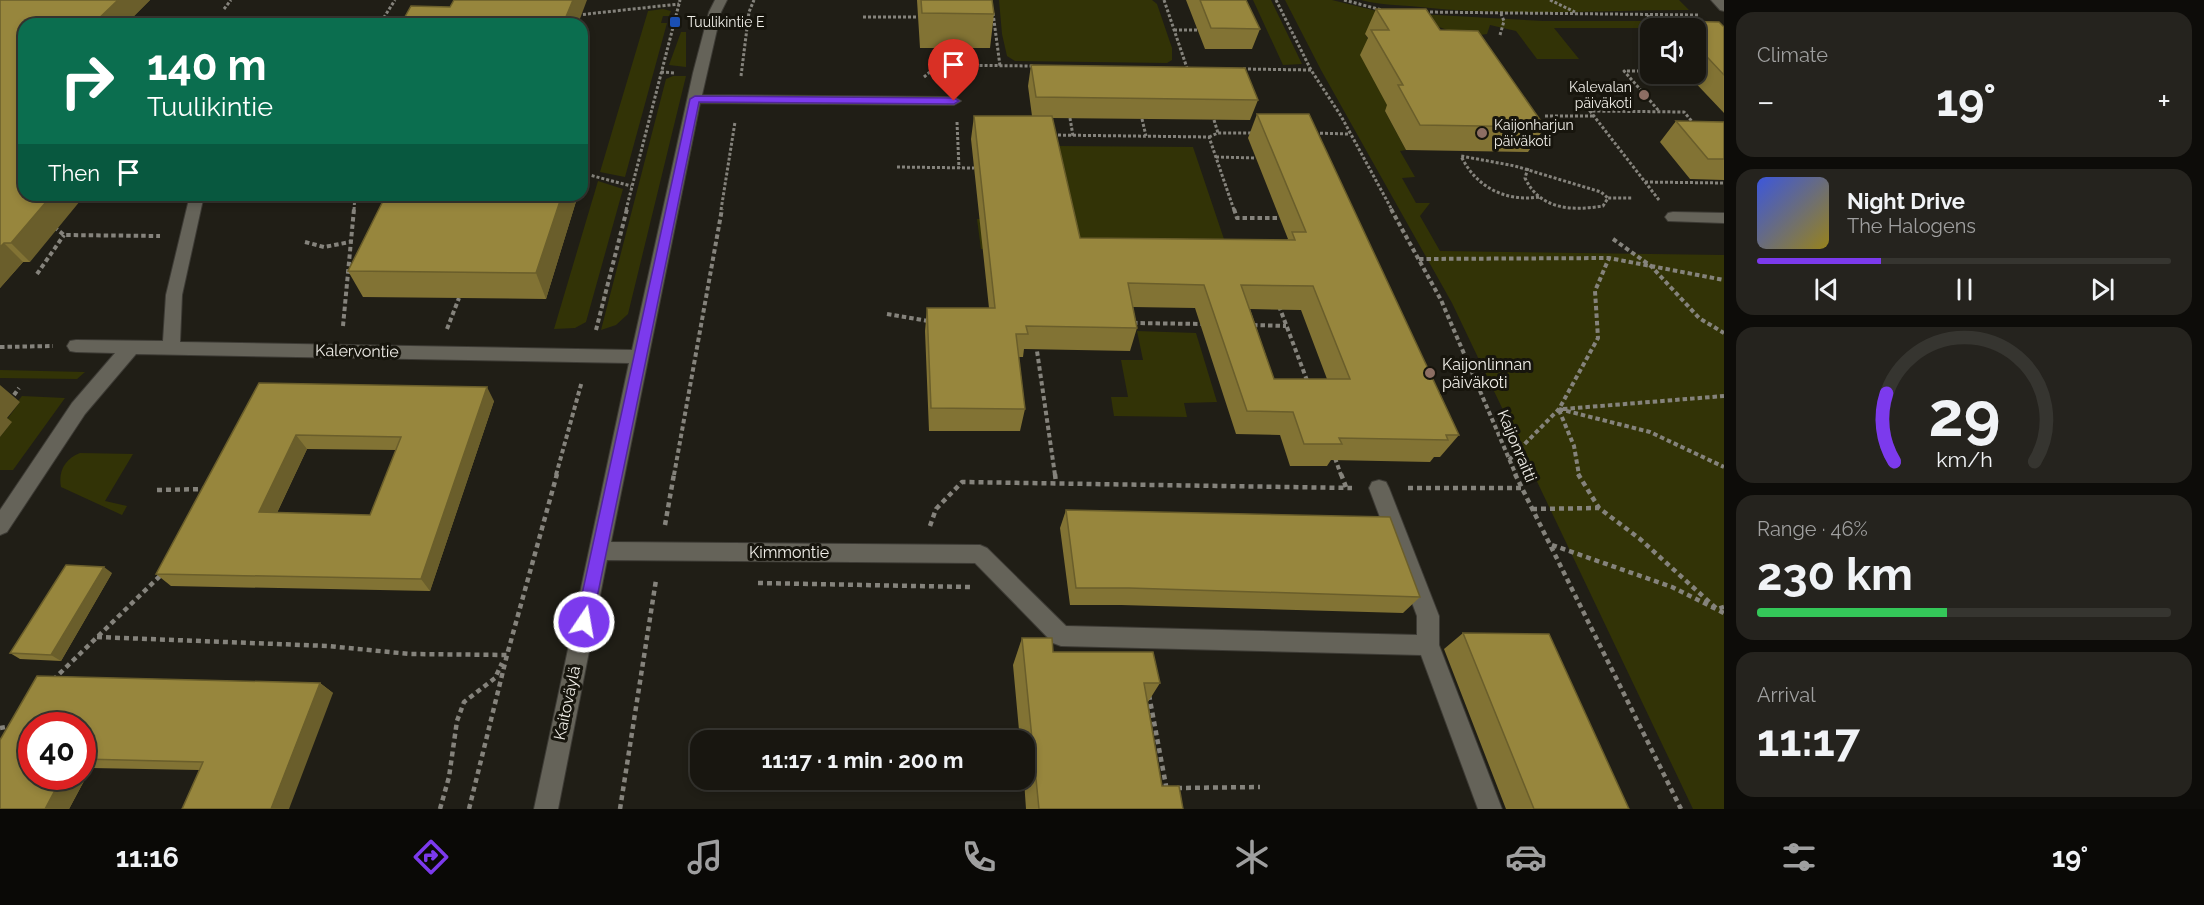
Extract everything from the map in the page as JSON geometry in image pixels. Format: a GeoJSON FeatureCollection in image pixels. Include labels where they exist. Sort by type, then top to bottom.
{"type":"FeatureCollection","features":[{"type":"Feature","properties":{"kind":"street","name":"Kaitoväylä"},"geometry":{"type":"LineString","coordinates":[[546,809],[639,357],[695,99],[715,12],[721,0]]}},
{"type":"Feature","properties":{"kind":"street"},"geometry":{"type":"LineString","coordinates":[[1717,0],[1724,7]]}},
{"type":"Feature","properties":{"kind":"street"},"geometry":{"type":"LineString","coordinates":[[695,99],[954,101]]}},
{"type":"Feature","properties":{"kind":"street"},"geometry":{"type":"LineString","coordinates":[[171,347],[174,295],[196,201]]}},
{"type":"Feature","properties":{"kind":"street"},"geometry":{"type":"LineString","coordinates":[[1672,217],[1724,218]]}},
{"type":"Feature","properties":{"kind":"street","name":"Kalervontie"},"geometry":{"type":"LineString","coordinates":[[76,346],[639,357]]}},
{"type":"Feature","properties":{"kind":"street"},"geometry":{"type":"LineString","coordinates":[[0,526],[92,390],[112,365],[133,346]]}},
{"type":"Feature","properties":{"kind":"street"},"geometry":{"type":"LineString","coordinates":[[1379,488],[1428,616],[1428,645],[1490,809]]}},
{"type":"Feature","properties":{"kind":"street","name":"Kimmontie"},"geometry":{"type":"LineString","coordinates":[[598,551],[980,554],[1060,636],[1428,645]]}},
{"type":"Feature","properties":{"kind":"path"},"geometry":{"type":"LineString","coordinates":[[384,18],[395,0]]}},
{"type":"Feature","properties":{"kind":"path"},"geometry":{"type":"LineString","coordinates":[[620,809],[660,551],[729,167],[749,12],[754,0]]}},
{"type":"Feature","properties":{"kind":"path"},"geometry":{"type":"LineString","coordinates":[[1164,0],[1187,68],[1198,69]]}},
{"type":"Feature","properties":{"kind":"path","name":"Kaijonraitti"},"geometry":{"type":"LineString","coordinates":[[1276,0],[1311,70],[1350,134],[1441,300],[1521,488],[1681,809]]}},
{"type":"Feature","properties":{"kind":"path"},"geometry":{"type":"LineString","coordinates":[[1344,0],[1383,10]]}},
{"type":"Feature","properties":{"kind":"path"},"geometry":{"type":"LineString","coordinates":[[1550,0],[1575,13]]}},
{"type":"Feature","properties":{"kind":"path"},"geometry":{"type":"LineString","coordinates":[[469,809],[507,655],[680,2],[570,16]]}},
{"type":"Feature","properties":{"kind":"path"},"geometry":{"type":"LineString","coordinates":[[993,11],[1000,66],[1035,66]]}},
{"type":"Feature","properties":{"kind":"path"},"geometry":{"type":"LineString","coordinates":[[1417,11],[1538,15],[1575,13],[1706,15]]}},
{"type":"Feature","properties":{"kind":"path"},"geometry":{"type":"LineString","coordinates":[[1500,35],[1504,21],[1501,14]]}},
{"type":"Feature","properties":{"kind":"path"},"geometry":{"type":"LineString","coordinates":[[1641,14],[1653,18]]}},
{"type":"Feature","properties":{"kind":"path"},"geometry":{"type":"LineString","coordinates":[[863,16],[918,17]]}},
{"type":"Feature","properties":{"kind":"path"},"geometry":{"type":"LineString","coordinates":[[1174,30],[1198,30]]}},
{"type":"Feature","properties":{"kind":"path"},"geometry":{"type":"LineString","coordinates":[[1232,69],[1311,70]]}},
{"type":"Feature","properties":{"kind":"path"},"geometry":{"type":"LineString","coordinates":[[1640,71],[1624,71],[1659,112]]}},
{"type":"Feature","properties":{"kind":"path"},"geometry":{"type":"LineString","coordinates":[[1672,217],[1590,111],[1684,112],[1697,127]]}},
{"type":"Feature","properties":{"kind":"path"},"geometry":{"type":"LineString","coordinates":[[1545,116],[1594,116]]}},
{"type":"Feature","properties":{"kind":"path"},"geometry":{"type":"LineString","coordinates":[[1070,118],[1073,135]]}},
{"type":"Feature","properties":{"kind":"path"},"geometry":{"type":"LineString","coordinates":[[1142,119],[1146,136]]}},
{"type":"Feature","properties":{"kind":"path"},"geometry":{"type":"LineString","coordinates":[[957,120],[959,168]]}},
{"type":"Feature","properties":{"kind":"path"},"geometry":{"type":"LineString","coordinates":[[1214,120],[1218,133]]}},
{"type":"Feature","properties":{"kind":"path"},"geometry":{"type":"LineString","coordinates":[[1050,135],[1209,137],[1218,133],[1254,133]]}},
{"type":"Feature","properties":{"kind":"path"},"geometry":{"type":"LineString","coordinates":[[1314,133],[1350,134]]}},
{"type":"Feature","properties":{"kind":"path"},"geometry":{"type":"LineString","coordinates":[[1209,137],[1237,218],[1280,218]]}},
{"type":"Feature","properties":{"kind":"path"},"geometry":{"type":"LineString","coordinates":[[1539,197],[1523,199],[1495,192],[1472,175],[1461,156],[1494,159],[1528,168],[1601,192],[1608,198],[1632,198]]}},
{"type":"Feature","properties":{"kind":"path"},"geometry":{"type":"LineString","coordinates":[[1216,157],[1256,158]]}},
{"type":"Feature","properties":{"kind":"path"},"geometry":{"type":"LineString","coordinates":[[897,167],[974,168]]}},
{"type":"Feature","properties":{"kind":"path"},"geometry":{"type":"LineString","coordinates":[[1528,168],[1525,178],[1527,185],[1539,197],[1568,209],[1604,206],[1608,198]]}},
{"type":"Feature","properties":{"kind":"path"},"geometry":{"type":"LineString","coordinates":[[588,175],[631,186]]}},
{"type":"Feature","properties":{"kind":"path"},"geometry":{"type":"LineString","coordinates":[[1645,182],[1724,183]]}},
{"type":"Feature","properties":{"kind":"path"},"geometry":{"type":"LineString","coordinates":[[343,331],[354,201]]}},
{"type":"Feature","properties":{"kind":"path"},"geometry":{"type":"LineString","coordinates":[[43,227],[55,227],[64,235],[164,236]]}},
{"type":"Feature","properties":{"kind":"path"},"geometry":{"type":"LineString","coordinates":[[37,274],[64,235]]}},
{"type":"Feature","properties":{"kind":"path"},"geometry":{"type":"LineString","coordinates":[[1613,239],[1651,266],[1699,318],[1724,333]]}},
{"type":"Feature","properties":{"kind":"path"},"geometry":{"type":"LineString","coordinates":[[305,242],[324,247],[350,242]]}},
{"type":"Feature","properties":{"kind":"path"},"geometry":{"type":"LineString","coordinates":[[1509,460],[1559,409],[1598,338],[1595,291],[1609,258]]}},
{"type":"Feature","properties":{"kind":"path"},"geometry":{"type":"LineString","coordinates":[[1419,259],[1609,258],[1724,280]]}},
{"type":"Feature","properties":{"kind":"path"},"geometry":{"type":"LineString","coordinates":[[445,332],[459,298]]}},
{"type":"Feature","properties":{"kind":"path"},"geometry":{"type":"LineString","coordinates":[[1279,305],[1310,390]]}},
{"type":"Feature","properties":{"kind":"path"},"geometry":{"type":"LineString","coordinates":[[887,314],[939,321]]}},
{"type":"Feature","properties":{"kind":"path"},"geometry":{"type":"LineString","coordinates":[[1125,323],[1206,324]]}},
{"type":"Feature","properties":{"kind":"path"},"geometry":{"type":"LineString","coordinates":[[1252,325],[1286,326]]}},
{"type":"Feature","properties":{"kind":"path"},"geometry":{"type":"LineString","coordinates":[[1035,333],[1056,483]]}},
{"type":"Feature","properties":{"kind":"path"},"geometry":{"type":"LineString","coordinates":[[0,347],[76,346]]}},
{"type":"Feature","properties":{"kind":"path"},"geometry":{"type":"LineString","coordinates":[[14,395],[19,388]]}},
{"type":"Feature","properties":{"kind":"path"},"geometry":{"type":"LineString","coordinates":[[1559,409],[1724,396]]}},
{"type":"Feature","properties":{"kind":"path"},"geometry":{"type":"LineString","coordinates":[[1559,409],[1650,432],[1724,467]]}},
{"type":"Feature","properties":{"kind":"path"},"geometry":{"type":"LineString","coordinates":[[1559,409],[1574,446],[1577,472],[1599,508],[1640,539],[1724,614]]}},
{"type":"Feature","properties":{"kind":"path"},"geometry":{"type":"LineString","coordinates":[[1334,455],[1346,488]]}},
{"type":"Feature","properties":{"kind":"path"},"geometry":{"type":"LineString","coordinates":[[928,531],[936,509],[962,482],[1346,488],[1521,488]]}},
{"type":"Feature","properties":{"kind":"path"},"geometry":{"type":"LineString","coordinates":[[157,489],[209,489]]}},
{"type":"Feature","properties":{"kind":"path"},"geometry":{"type":"LineString","coordinates":[[1532,509],[1599,508]]}},
{"type":"Feature","properties":{"kind":"path"},"geometry":{"type":"LineString","coordinates":[[1551,545],[1672,587],[1717,609],[1724,607]]}},
{"type":"Feature","properties":{"kind":"path"},"geometry":{"type":"LineString","coordinates":[[46,687],[164,573]]}},
{"type":"Feature","properties":{"kind":"path"},"geometry":{"type":"LineString","coordinates":[[656,581],[667,582]]}},
{"type":"Feature","properties":{"kind":"path"},"geometry":{"type":"LineString","coordinates":[[747,583],[971,587]]}},
{"type":"Feature","properties":{"kind":"path"},"geometry":{"type":"LineString","coordinates":[[97,637],[328,646],[410,654],[507,655]]}},
{"type":"Feature","properties":{"kind":"path"},"geometry":{"type":"LineString","coordinates":[[440,809],[449,777],[457,721],[464,702],[495,678],[507,655]]}},
{"type":"Feature","properties":{"kind":"path"},"geometry":{"type":"LineString","coordinates":[[1148,684],[1169,799]]}},
{"type":"Feature","properties":{"kind":"path"},"geometry":{"type":"LineString","coordinates":[[0,728],[16,725],[10,734]]}},
{"type":"Feature","properties":{"kind":"path"},"geometry":{"type":"LineString","coordinates":[[1167,788],[1260,787]]}},
{"type":"Feature","properties":{"kind":"shaded area"},"geometry":{"type":"Polygon","coordinates":[[[999,0],[1152,0],[1157,4],[1172,48],[1172,60],[1167,63],[1015,61],[1007,56],[1002,34],[999,0]]]}},
{"type":"Feature","properties":{"kind":"shaded area"},"geometry":{"type":"Polygon","coordinates":[[[1253,0],[1271,0],[1302,64],[1283,65],[1253,0]]]}},
{"type":"Feature","properties":{"kind":"shaded area"},"geometry":{"type":"Polygon","coordinates":[[[1285,0],[1332,0],[1381,12],[1543,21],[1640,21],[1640,28],[1554,28],[1579,59],[1537,59],[1516,31],[1490,25],[1487,34],[1467,37],[1436,26],[1365,34],[1398,90],[1385,111],[1406,150],[1400,151],[1415,177],[1402,178],[1416,203],[1430,203],[1420,216],[1440,251],[1724,255],[1724,809],[1693,809],[1452,303],[1321,70],[1285,0]]]}},
{"type":"Feature","properties":{"kind":"shaded area"},"geometry":{"type":"Polygon","coordinates":[[[1361,0],[1679,0],[1689,10],[1487,12],[1390,5],[1361,0]]]}},
{"type":"Feature","properties":{"kind":"shaded area"},"geometry":{"type":"Polygon","coordinates":[[[663,9],[671,11],[669,16],[663,16],[661,23],[667,23],[625,177],[600,172],[648,11],[663,9]]]}},
{"type":"Feature","properties":{"kind":"shaded area"},"geometry":{"type":"Polygon","coordinates":[[[681,32],[686,32],[686,67],[669,65],[681,32]]]}},
{"type":"Feature","properties":{"kind":"shaded area"},"geometry":{"type":"Polygon","coordinates":[[[673,76],[686,76],[628,314],[616,325],[601,330],[666,79],[673,76]]]}},
{"type":"Feature","properties":{"kind":"shaded area"},"geometry":{"type":"Polygon","coordinates":[[[1058,146],[1193,147],[1228,251],[981,249],[977,219],[1072,220],[1058,146]]]}},
{"type":"Feature","properties":{"kind":"shaded area"},"geometry":{"type":"Polygon","coordinates":[[[598,181],[623,189],[586,322],[575,328],[554,329],[598,181]]]}},
{"type":"Feature","properties":{"kind":"shaded area"},"geometry":{"type":"Polygon","coordinates":[[[1137,331],[1196,333],[1217,402],[1184,403],[1187,417],[1114,416],[1111,397],[1128,397],[1121,360],[1143,360],[1137,331]]]}},
{"type":"Feature","properties":{"kind":"shaded area"},"geometry":{"type":"Polygon","coordinates":[[[0,370],[85,372],[77,379],[0,378],[0,370]]]}},
{"type":"Feature","properties":{"kind":"shaded area"},"geometry":{"type":"Polygon","coordinates":[[[22,396],[65,398],[13,470],[0,470],[0,437],[11,423],[5,422],[22,396]]]}},
{"type":"Feature","properties":{"kind":"shaded area"},"geometry":{"type":"Polygon","coordinates":[[[80,453],[133,454],[105,501],[127,506],[122,515],[61,487],[64,466],[80,453]]]}},
{"type":"Feature","properties":{"kind":"building"},"geometry":{"type":"Polygon","coordinates":[[[0,0],[118,0],[99,18],[18,18],[18,201],[47,201],[11,243],[4,243],[0,247],[0,0]]]}},
{"type":"Feature","properties":{"kind":"building"},"geometry":{"type":"Polygon","coordinates":[[[454,0],[573,0],[566,18],[404,18],[411,6],[450,7],[454,0]]]}},
{"type":"Feature","properties":{"kind":"building"},"geometry":{"type":"Polygon","coordinates":[[[921,0],[992,0],[994,14],[922,13],[921,0]]]}},
{"type":"Feature","properties":{"kind":"building"},"geometry":{"type":"Polygon","coordinates":[[[1200,0],[1246,0],[1260,29],[1211,28],[1200,0]]]}},
{"type":"Feature","properties":{"kind":"building"},"geometry":{"type":"Polygon","coordinates":[[[1376,9],[1426,9],[1440,30],[1478,31],[1545,127],[1420,125],[1398,85],[1403,85],[1371,30],[1389,30],[1376,9]]]}},
{"type":"Feature","properties":{"kind":"building"},"geometry":{"type":"Polygon","coordinates":[[[1706,22],[1719,22],[1724,27],[1724,75],[1706,56],[1706,22]]]}},
{"type":"Feature","properties":{"kind":"building"},"geometry":{"type":"Polygon","coordinates":[[[1031,65],[1245,68],[1258,100],[1036,97],[1031,65]]]}},
{"type":"Feature","properties":{"kind":"building"},"geometry":{"type":"Polygon","coordinates":[[[1257,114],[1309,114],[1459,435],[1446,435],[1448,440],[1339,438],[1342,444],[1304,444],[1293,412],[1247,411],[1204,285],[1128,283],[1137,328],[1026,326],[1028,334],[1016,334],[1025,409],[931,408],[927,308],[995,308],[974,116],[1052,116],[1080,238],[1295,240],[1292,232],[1306,232],[1257,114]],[[1241,285],[1274,379],[1350,379],[1313,286],[1241,285]]]}},
{"type":"Feature","properties":{"kind":"building"},"geometry":{"type":"Polygon","coordinates":[[[1676,121],[1724,122],[1724,159],[1708,159],[1676,121]]]}},
{"type":"Feature","properties":{"kind":"building"},"geometry":{"type":"Polygon","coordinates":[[[383,201],[560,201],[536,273],[348,271],[383,201]]]}},
{"type":"Feature","properties":{"kind":"building"},"geometry":{"type":"Polygon","coordinates":[[[259,383],[487,387],[421,579],[156,574],[259,383]],[[296,435],[259,512],[370,515],[401,437],[296,435]]]}},
{"type":"Feature","properties":{"kind":"building"},"geometry":{"type":"Polygon","coordinates":[[[1066,510],[1390,517],[1420,597],[1076,588],[1066,510]]]}},
{"type":"Feature","properties":{"kind":"building"},"geometry":{"type":"Polygon","coordinates":[[[66,565],[104,567],[51,655],[10,653],[66,565]]]}},
{"type":"Feature","properties":{"kind":"building"},"geometry":{"type":"Polygon","coordinates":[[[1463,633],[1549,634],[1629,809],[1534,809],[1463,633]]]}},
{"type":"Feature","properties":{"kind":"building"},"geometry":{"type":"Polygon","coordinates":[[[1022,638],[1052,638],[1053,652],[1153,652],[1160,683],[1144,683],[1162,786],[1179,786],[1183,809],[1039,809],[1035,769],[1035,730],[1031,730],[1022,638]]]}},
{"type":"Feature","properties":{"kind":"building"},"geometry":{"type":"Polygon","coordinates":[[[37,676],[320,683],[271,809],[182,809],[203,762],[96,759],[96,712],[18,712],[18,790],[55,790],[45,809],[0,809],[0,740],[37,676]]]}},
{"type":"Feature","properties":{"kind":"place","name":"Tuulikintie E"},"geometry":{"type":"Point","coordinates":[675,22]}},
{"type":"Feature","properties":{"kind":"place","name":"Kalevalan päiväkoti"},"geometry":{"type":"Point","coordinates":[1644,95]}},
{"type":"Feature","properties":{"kind":"place","name":"Kaijonharjun päiväkoti"},"geometry":{"type":"Point","coordinates":[1482,133]}},
{"type":"Feature","properties":{"kind":"place","name":"Kaijonlinnan päiväkoti"},"geometry":{"type":"Point","coordinates":[1430,373]}},
{"type":"Feature","properties":{"kind":"route"},"geometry":{"type":"LineString","coordinates":[[584,622],[695,99],[954,101]]}}]}
